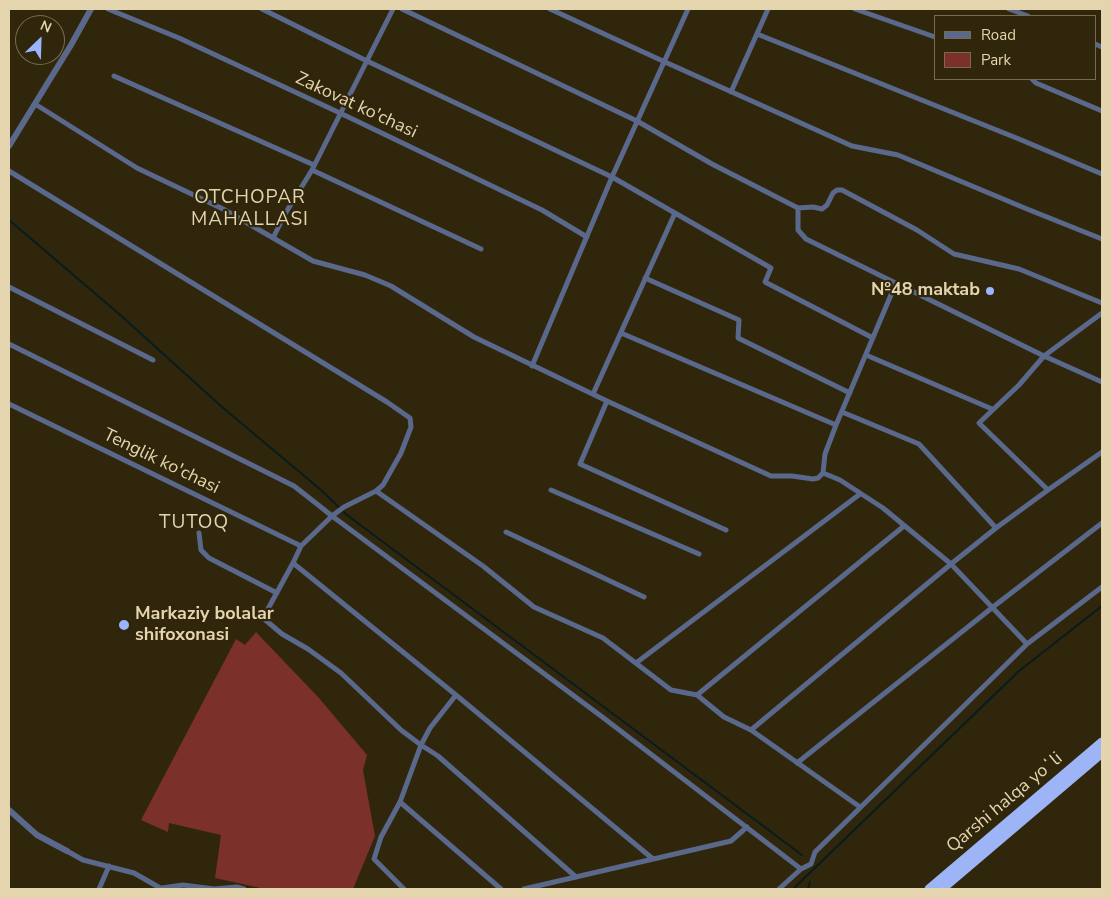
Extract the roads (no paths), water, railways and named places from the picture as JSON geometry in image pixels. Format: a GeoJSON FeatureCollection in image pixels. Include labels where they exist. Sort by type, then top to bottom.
{"type":"FeatureCollection","features":[{"type":"Feature","properties":{"kind":"highway","name":"Qarshi halqa yoʻli"},"geometry":{"type":"LineString","coordinates":[[929,889],[1102,742]]}},
{"type":"Feature","properties":{"kind":"highway","name":"Qarshi halqa yoʻli"},"geometry":{"type":"LineString","coordinates":[[942,889],[1102,753]]}},
{"type":"Feature","properties":{"kind":"street"},"geometry":{"type":"LineString","coordinates":[[9,146],[91,9]]}},
{"type":"Feature","properties":{"kind":"street","name":"Zakovat ko'chasi"},"geometry":{"type":"LineString","coordinates":[[108,9],[179,38],[340,113],[542,210],[587,237]]}},
{"type":"Feature","properties":{"kind":"street"},"geometry":{"type":"LineString","coordinates":[[262,9],[612,177],[770,268],[766,282],[873,338]]}},
{"type":"Feature","properties":{"kind":"street"},"geometry":{"type":"LineString","coordinates":[[273,238],[313,168],[392,9]]}},
{"type":"Feature","properties":{"kind":"street"},"geometry":{"type":"LineString","coordinates":[[402,9],[637,121],[712,164],[798,208],[822,208],[827,206],[833,193],[836,190],[842,190],[917,230],[954,254],[1019,269],[1102,303]]}},
{"type":"Feature","properties":{"kind":"street"},"geometry":{"type":"LineString","coordinates":[[550,9],[852,146],[898,155],[1027,210],[1102,239]]}},
{"type":"Feature","properties":{"kind":"street"},"geometry":{"type":"LineString","coordinates":[[532,366],[612,177],[688,9]]}},
{"type":"Feature","properties":{"kind":"street"},"geometry":{"type":"LineString","coordinates":[[731,92],[768,9]]}},
{"type":"Feature","properties":{"kind":"street"},"geometry":{"type":"LineString","coordinates":[[855,9],[934,37]]}},
{"type":"Feature","properties":{"kind":"street"},"geometry":{"type":"LineString","coordinates":[[1009,9],[1025,15]]}},
{"type":"Feature","properties":{"kind":"street"},"geometry":{"type":"LineString","coordinates":[[757,34],[1102,174]]}},
{"type":"Feature","properties":{"kind":"street"},"geometry":{"type":"LineString","coordinates":[[114,76],[313,168],[481,249]]}},
{"type":"Feature","properties":{"kind":"street"},"geometry":{"type":"LineString","coordinates":[[1033,80],[1102,111]]}},
{"type":"Feature","properties":{"kind":"street"},"geometry":{"type":"LineString","coordinates":[[35,104],[138,168],[223,209],[312,260],[364,275],[391,286],[474,336],[532,366],[771,476],[813,479],[818,478],[823,473],[825,454],[896,283]]}},
{"type":"Feature","properties":{"kind":"street"},"geometry":{"type":"LineString","coordinates":[[9,171],[387,402],[410,418],[411,427],[401,453],[383,485],[376,491],[344,507],[301,546],[263,618],[282,634],[341,672],[401,730],[438,756],[576,877]]}},
{"type":"Feature","properties":{"kind":"street"},"geometry":{"type":"LineString","coordinates":[[798,208],[798,230],[806,238],[1044,356],[1102,382]]}},
{"type":"Feature","properties":{"kind":"street"},"geometry":{"type":"LineString","coordinates":[[593,394],[675,213]]}},
{"type":"Feature","properties":{"kind":"street"},"geometry":{"type":"LineString","coordinates":[[646,278],[738,320],[738,338],[850,393]]}},
{"type":"Feature","properties":{"kind":"street"},"geometry":{"type":"LineString","coordinates":[[9,287],[153,360]]}},
{"type":"Feature","properties":{"kind":"street"},"geometry":{"type":"LineString","coordinates":[[1048,490],[979,422],[1019,384],[1044,356],[1102,313]]}},
{"type":"Feature","properties":{"kind":"street"},"geometry":{"type":"LineString","coordinates":[[620,333],[836,426]]}},
{"type":"Feature","properties":{"kind":"street"},"geometry":{"type":"LineString","coordinates":[[9,344],[294,486],[601,716],[800,869]]}},
{"type":"Feature","properties":{"kind":"street"},"geometry":{"type":"LineString","coordinates":[[866,355],[992,409]]}},
{"type":"Feature","properties":{"kind":"street"},"geometry":{"type":"LineString","coordinates":[[607,401],[580,464],[726,530]]}},
{"type":"Feature","properties":{"kind":"street","name":"Tenglik ko'chasi"},"geometry":{"type":"LineString","coordinates":[[9,404],[301,546]]}},
{"type":"Feature","properties":{"kind":"street"},"geometry":{"type":"LineString","coordinates":[[842,412],[919,444],[996,528]]}},
{"type":"Feature","properties":{"kind":"street"},"geometry":{"type":"LineString","coordinates":[[751,730],[996,528],[1102,452]]}},
{"type":"Feature","properties":{"kind":"street"},"geometry":{"type":"LineString","coordinates":[[823,473],[840,480],[883,508],[951,564],[1027,644]]}},
{"type":"Feature","properties":{"kind":"street"},"geometry":{"type":"LineString","coordinates":[[551,490],[699,554]]}},
{"type":"Feature","properties":{"kind":"street"},"geometry":{"type":"LineString","coordinates":[[376,491],[483,566],[534,607],[603,638],[671,690],[698,695],[724,717],[751,730],[860,807]]}},
{"type":"Feature","properties":{"kind":"street"},"geometry":{"type":"LineString","coordinates":[[636,663],[860,494]]}},
{"type":"Feature","properties":{"kind":"street"},"geometry":{"type":"LineString","coordinates":[[796,763],[992,607],[1102,523]]}},
{"type":"Feature","properties":{"kind":"street"},"geometry":{"type":"LineString","coordinates":[[698,695],[904,526]]}},
{"type":"Feature","properties":{"kind":"street"},"geometry":{"type":"LineString","coordinates":[[506,532],[644,597]]}},
{"type":"Feature","properties":{"kind":"street"},"geometry":{"type":"LineString","coordinates":[[199,533],[202,550],[209,558],[277,592]]}},
{"type":"Feature","properties":{"kind":"street"},"geometry":{"type":"LineString","coordinates":[[293,563],[456,695],[652,859]]}},
{"type":"Feature","properties":{"kind":"street"},"geometry":{"type":"LineString","coordinates":[[779,889],[800,869],[811,864],[815,852],[1027,644],[1102,587]]}},
{"type":"Feature","properties":{"kind":"street"},"geometry":{"type":"LineString","coordinates":[[404,889],[374,859],[381,837],[400,802],[420,745],[430,728],[456,695]]}},
{"type":"Feature","properties":{"kind":"street"},"geometry":{"type":"LineString","coordinates":[[400,802],[500,889]]}},
{"type":"Feature","properties":{"kind":"street"},"geometry":{"type":"LineString","coordinates":[[9,810],[37,835],[83,860],[134,873],[162,889],[183,885],[214,889],[237,887],[244,889]]}},
{"type":"Feature","properties":{"kind":"street"},"geometry":{"type":"LineString","coordinates":[[524,889],[731,841],[747,827]]}},
{"type":"Feature","properties":{"kind":"street"},"geometry":{"type":"LineString","coordinates":[[98,889],[109,866]]}},
{"type":"Feature","properties":{"kind":"waterway"},"geometry":{"type":"LineString","coordinates":[[9,220],[118,313],[222,407],[321,490],[347,515],[802,855]]}},
{"type":"Feature","properties":{"kind":"waterway"},"geometry":{"type":"LineString","coordinates":[[793,889],[1019,671],[1102,606]]}},
{"type":"Feature","properties":{"kind":"waterway"},"geometry":{"type":"LineString","coordinates":[[808,889],[810,882]]}},
{"type":"Feature","properties":{"kind":"place","name":"№48 maktab"},"geometry":{"type":"Point","coordinates":[990,291]}},
{"type":"Feature","properties":{"kind":"place","name":"Markaziy bolalar shifoxonasi"},"geometry":{"type":"Point","coordinates":[124,625]}},
{"type":"Feature","properties":{"kind":"district","name":"OTCHOPAR MAHALLASI"},"geometry":{"type":"Point","coordinates":[250,209]}},
{"type":"Feature","properties":{"kind":"district","name":"TUTOQ"},"geometry":{"type":"Point","coordinates":[194,523]}}]}
